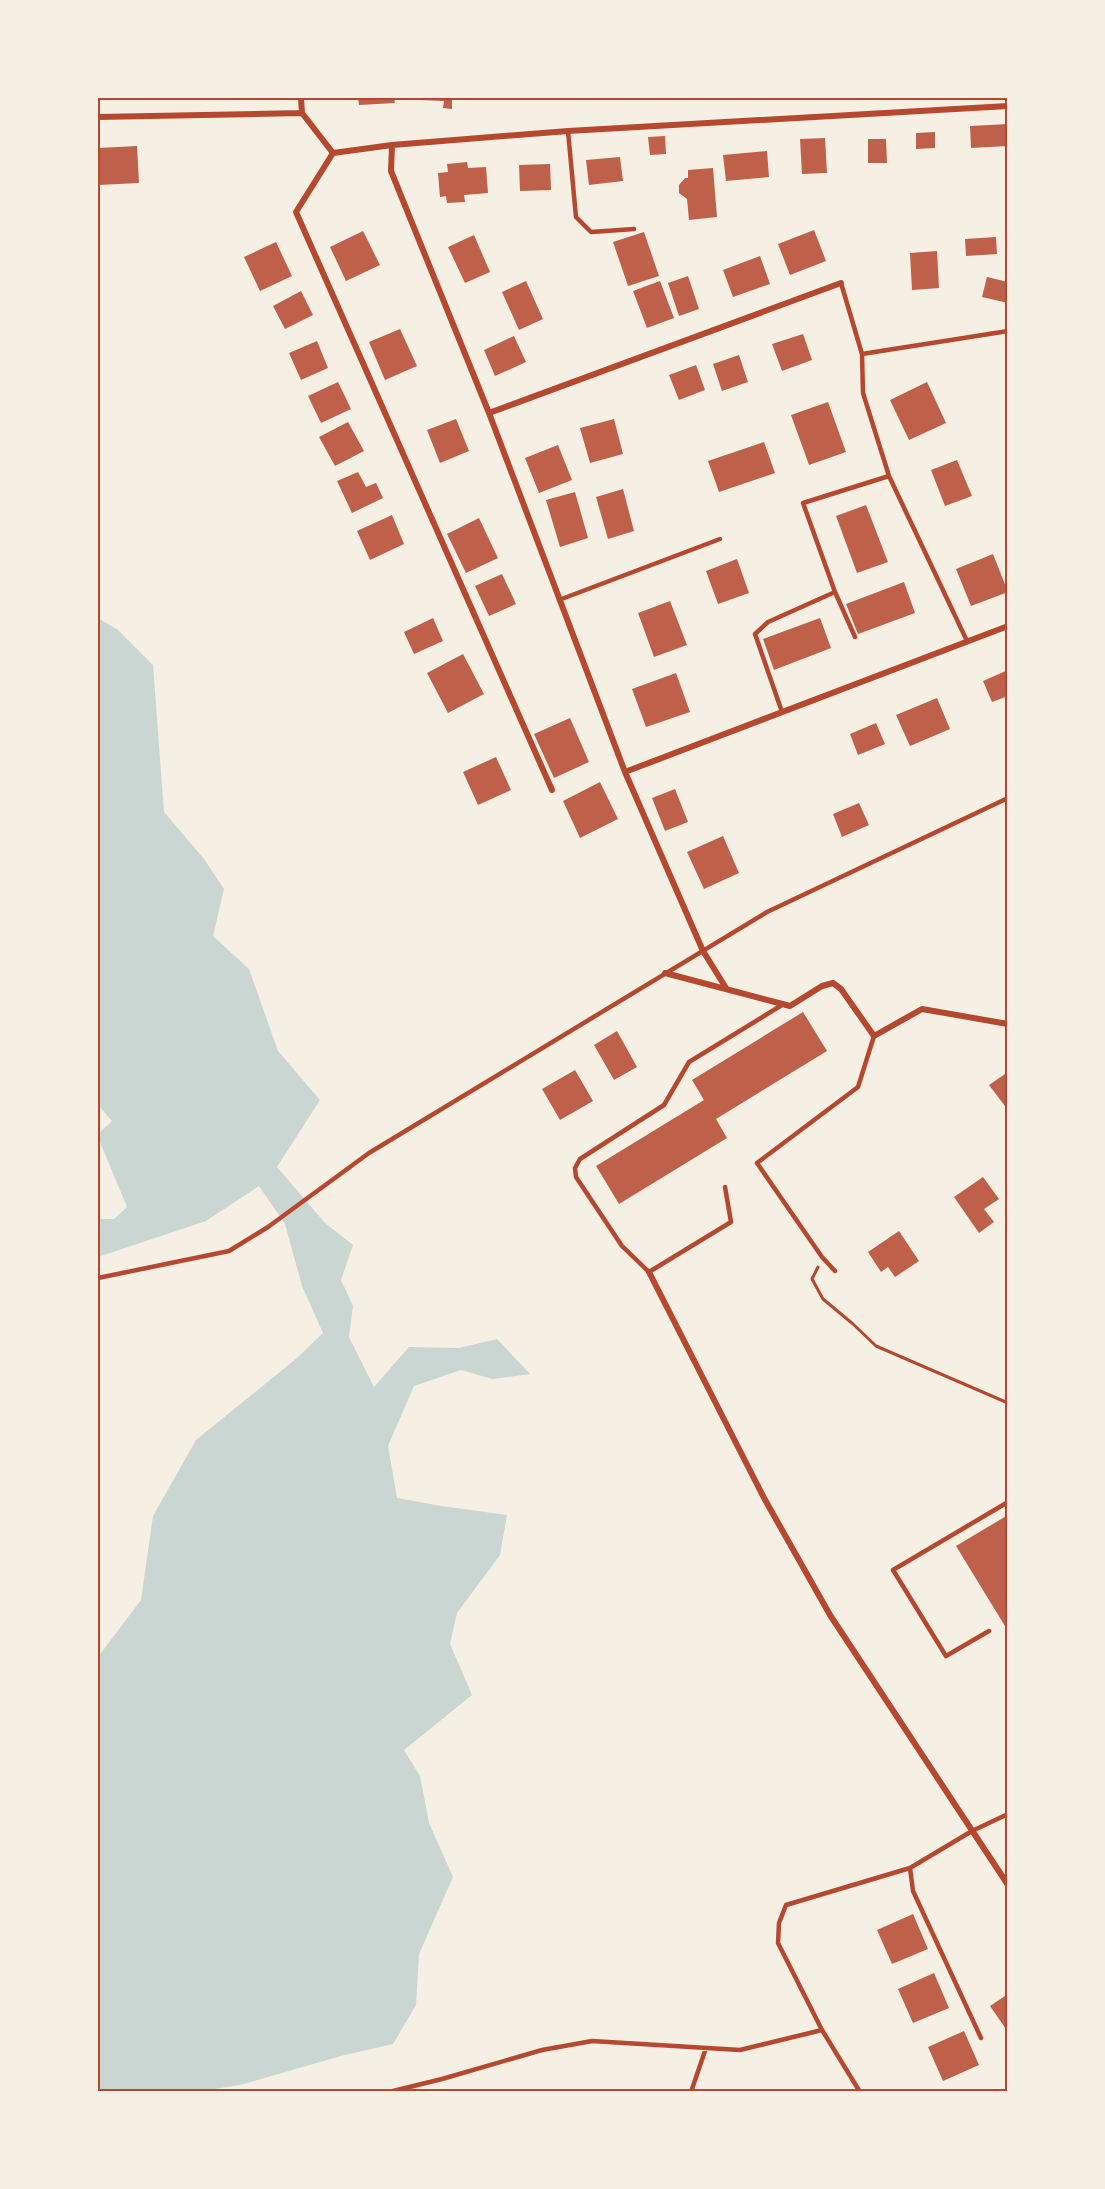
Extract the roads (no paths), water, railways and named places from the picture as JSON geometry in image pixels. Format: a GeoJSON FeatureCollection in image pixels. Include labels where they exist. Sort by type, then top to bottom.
{"type":"FeatureCollection","features":[{"type":"Feature","properties":{"kind":"street"},"geometry":{"type":"LineString","coordinates":[[301,98],[302,113],[333,153]]}},
{"type":"Feature","properties":{"kind":"street"},"geometry":{"type":"LineString","coordinates":[[333,153],[392,145],[568,132],[1008,106]]}},
{"type":"Feature","properties":{"kind":"street"},"geometry":{"type":"LineString","coordinates":[[98,117],[302,113]]}},
{"type":"Feature","properties":{"kind":"street"},"geometry":{"type":"LineString","coordinates":[[392,145],[391,171],[489,412],[625,772],[703,951],[726,988]]}},
{"type":"Feature","properties":{"kind":"street"},"geometry":{"type":"LineString","coordinates":[[333,153],[296,212],[552,790]]}},
{"type":"Feature","properties":{"kind":"street"},"geometry":{"type":"LineString","coordinates":[[489,412],[841,283]]}},
{"type":"Feature","properties":{"kind":"street"},"geometry":{"type":"LineString","coordinates":[[625,772],[1008,626]]}},
{"type":"Feature","properties":{"kind":"street"},"geometry":{"type":"LineString","coordinates":[[665,973],[790,1006],[822,986],[832,983],[841,989],[874,1036],[922,1009],[1008,1024]]}},
{"type":"Feature","properties":{"kind":"street"},"geometry":{"type":"LineString","coordinates":[[649,1272],[764,1498],[830,1615],[1008,1885]]}},
{"type":"Feature","properties":{"kind":"lane"},"geometry":{"type":"LineString","coordinates":[[568,132],[576,217],[591,232],[634,229]]}},
{"type":"Feature","properties":{"kind":"lane"},"geometry":{"type":"LineString","coordinates":[[841,283],[862,354],[863,393],[889,476],[966,641]]}},
{"type":"Feature","properties":{"kind":"lane"},"geometry":{"type":"LineString","coordinates":[[862,354],[1008,331]]}},
{"type":"Feature","properties":{"kind":"lane"},"geometry":{"type":"LineString","coordinates":[[855,637],[803,503],[889,476]]}},
{"type":"Feature","properties":{"kind":"lane"},"geometry":{"type":"LineString","coordinates":[[559,600],[720,539]]}},
{"type":"Feature","properties":{"kind":"lane"},"geometry":{"type":"LineString","coordinates":[[782,712],[754,634],[768,622],[836,592]]}},
{"type":"Feature","properties":{"kind":"lane"},"geometry":{"type":"LineString","coordinates":[[98,1278],[228,1251],[268,1227],[369,1153],[766,912],[1008,798]]}},
{"type":"Feature","properties":{"kind":"lane"},"geometry":{"type":"LineString","coordinates":[[725,1187],[731,1222],[649,1272],[622,1246],[576,1177],[575,1168],[580,1159],[664,1105],[689,1062],[782,1005]]}},
{"type":"Feature","properties":{"kind":"lane"},"geometry":{"type":"LineString","coordinates":[[835,1271],[822,1257],[757,1163],[858,1087],[874,1036]]}},
{"type":"Feature","properties":{"kind":"lane"},"geometry":{"type":"LineString","coordinates":[[989,1630],[946,1656],[893,1570],[1008,1502]]}},
{"type":"Feature","properties":{"kind":"lane"},"geometry":{"type":"LineString","coordinates":[[860,2091],[822,2030],[778,1943],[779,1923],[786,1905],[910,1868],[972,1831],[1008,1814]]}},
{"type":"Feature","properties":{"kind":"lane"},"geometry":{"type":"LineString","coordinates":[[910,1868],[913,1891],[981,2038]]}},
{"type":"Feature","properties":{"kind":"lane"},"geometry":{"type":"LineString","coordinates":[[389,2091],[442,2079],[542,2050],[592,2041],[740,2050],[822,2030]]}},
{"type":"Feature","properties":{"kind":"lane"},"geometry":{"type":"LineString","coordinates":[[691,2091],[706,2048]]}}]}
